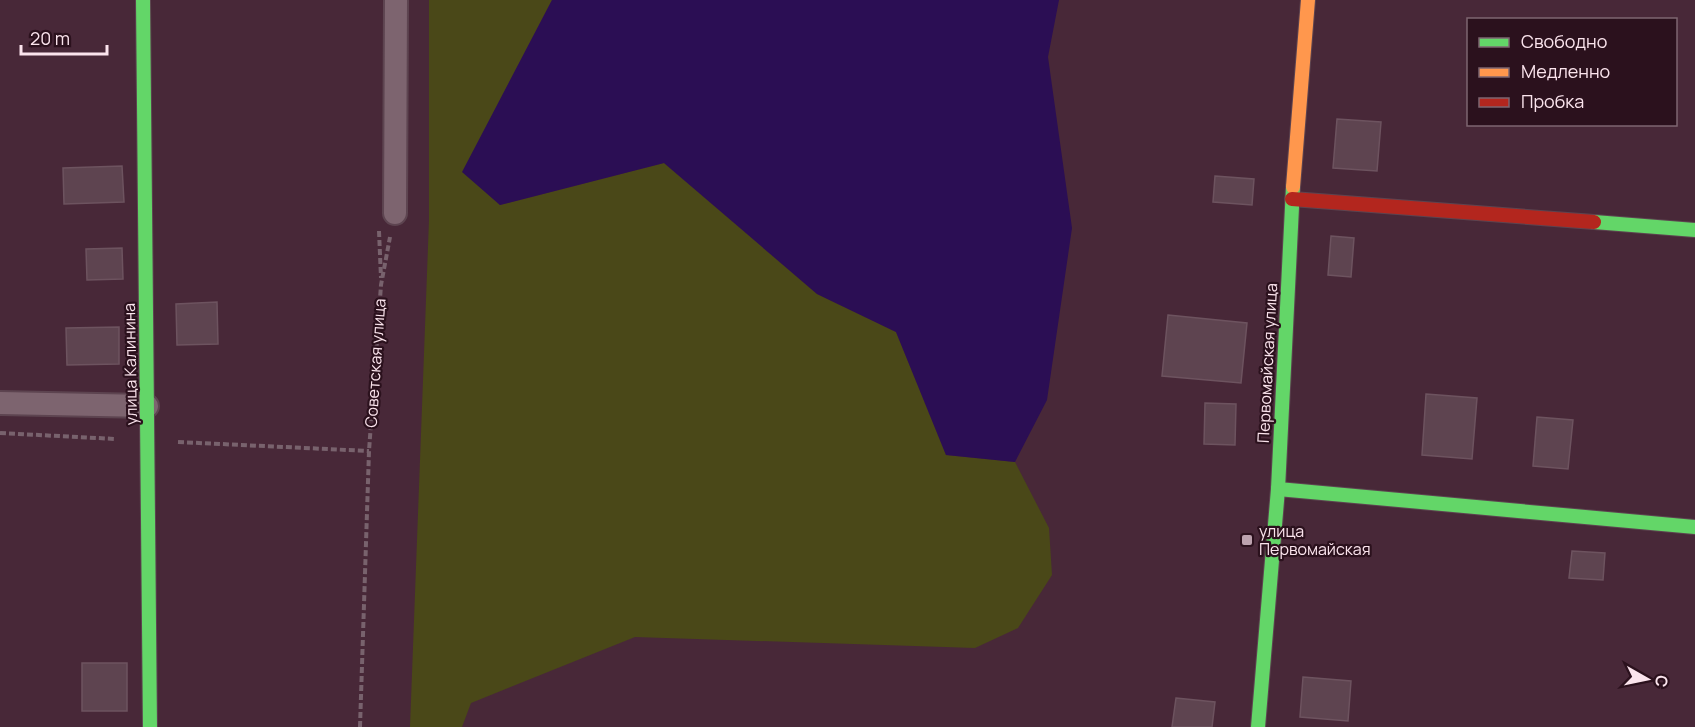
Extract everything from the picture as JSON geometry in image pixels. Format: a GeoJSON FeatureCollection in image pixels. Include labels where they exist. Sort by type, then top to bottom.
{"type":"FeatureCollection","features":[{"type":"Feature","properties":{"kind":"street","name":"улица Калинина"},"geometry":{"type":"LineString","coordinates":[[143,0],[150,727]]}},
{"type":"Feature","properties":{"kind":"street"},"geometry":{"type":"LineString","coordinates":[[395,213],[396,0]]}},
{"type":"Feature","properties":{"kind":"street","name":"Первомайская улица"},"geometry":{"type":"LineString","coordinates":[[1258,727],[1278,489],[1292,199],[1308,0]]}},
{"type":"Feature","properties":{"kind":"street"},"geometry":{"type":"LineString","coordinates":[[1292,199],[1695,230]]}},
{"type":"Feature","properties":{"kind":"street"},"geometry":{"type":"LineString","coordinates":[[0,403],[147,406]]}},
{"type":"Feature","properties":{"kind":"street"},"geometry":{"type":"LineString","coordinates":[[1278,489],[1695,527]]}},
{"type":"Feature","properties":{"kind":"path","name":"Советская улица"},"geometry":{"type":"LineString","coordinates":[[360,727],[369,451],[381,285],[395,213]]}},
{"type":"Feature","properties":{"kind":"path"},"geometry":{"type":"LineString","coordinates":[[0,433],[369,451]]}},
{"type":"Feature","properties":{"kind":"shaded area"},"geometry":{"type":"Polygon","coordinates":[[[429,0],[552,0],[463,172],[500,205],[664,163],[817,294],[896,332],[946,455],[1015,462],[1049,528],[1052,575],[1018,628],[975,648],[635,637],[471,703],[462,727],[410,727],[429,220],[429,0]]]}},
{"type":"Feature","properties":{"kind":"shaded area"},"geometry":{"type":"Polygon","coordinates":[[[552,0],[1059,0],[1048,57],[1072,228],[1047,400],[1015,462],[946,455],[896,332],[817,294],[664,163],[500,205],[462,172],[552,0]]]}},
{"type":"Feature","properties":{"kind":"building"},"geometry":{"type":"Polygon","coordinates":[[[1337,119],[1381,122],[1377,171],[1333,168],[1337,119]]]}},
{"type":"Feature","properties":{"kind":"building"},"geometry":{"type":"Polygon","coordinates":[[[122,166],[124,202],[64,204],[63,168],[122,166]]]}},
{"type":"Feature","properties":{"kind":"building"},"geometry":{"type":"Polygon","coordinates":[[[1215,176],[1254,179],[1252,205],[1213,202],[1215,176]]]}},
{"type":"Feature","properties":{"kind":"building"},"geometry":{"type":"Polygon","coordinates":[[[1331,236],[1354,238],[1351,277],[1328,275],[1331,236]]]}},
{"type":"Feature","properties":{"kind":"building"},"geometry":{"type":"Polygon","coordinates":[[[122,248],[123,279],[87,280],[86,249],[122,248]]]}},
{"type":"Feature","properties":{"kind":"building"},"geometry":{"type":"Polygon","coordinates":[[[217,302],[218,344],[177,345],[176,304],[217,302]]]}},
{"type":"Feature","properties":{"kind":"building"},"geometry":{"type":"Polygon","coordinates":[[[1168,315],[1247,323],[1241,383],[1162,376],[1168,315]]]}},
{"type":"Feature","properties":{"kind":"building"},"geometry":{"type":"Polygon","coordinates":[[[119,327],[119,364],[67,365],[66,328],[119,327]]]}},
{"type":"Feature","properties":{"kind":"building"},"geometry":{"type":"Polygon","coordinates":[[[1426,394],[1477,398],[1472,459],[1422,455],[1426,394]]]}},
{"type":"Feature","properties":{"kind":"building"},"geometry":{"type":"Polygon","coordinates":[[[1205,403],[1236,404],[1235,445],[1204,444],[1205,403]]]}},
{"type":"Feature","properties":{"kind":"building"},"geometry":{"type":"Polygon","coordinates":[[[1537,417],[1573,420],[1568,469],[1533,466],[1537,417]]]}},
{"type":"Feature","properties":{"kind":"building"},"geometry":{"type":"Polygon","coordinates":[[[1572,551],[1605,553],[1603,580],[1569,578],[1572,551]]]}},
{"type":"Feature","properties":{"kind":"building"},"geometry":{"type":"Polygon","coordinates":[[[82,663],[127,663],[127,711],[82,711],[82,663]]]}},
{"type":"Feature","properties":{"kind":"building"},"geometry":{"type":"Polygon","coordinates":[[[1303,677],[1351,681],[1348,721],[1300,717],[1303,677]]]}},
{"type":"Feature","properties":{"kind":"building"},"geometry":{"type":"Polygon","coordinates":[[[1176,698],[1215,702],[1212,727],[1172,727],[1176,698]]]}},
{"type":"Feature","properties":{"kind":"traffic: fast"},"geometry":{"type":"LineString","coordinates":[[143,0],[150,727]]}},
{"type":"Feature","properties":{"kind":"traffic: fast"},"geometry":{"type":"LineString","coordinates":[[1258,727],[1278,489],[1293,187]]}},
{"type":"Feature","properties":{"kind":"traffic: fast"},"geometry":{"type":"LineString","coordinates":[[1594,222],[1695,230]]}},
{"type":"Feature","properties":{"kind":"traffic: fast"},"geometry":{"type":"LineString","coordinates":[[1278,489],[1695,527]]}},
{"type":"Feature","properties":{"kind":"traffic: slow"},"geometry":{"type":"LineString","coordinates":[[1293,187],[1308,0]]}},
{"type":"Feature","properties":{"kind":"traffic: jam"},"geometry":{"type":"LineString","coordinates":[[1292,199],[1594,222]]}},
{"type":"Feature","properties":{"kind":"place","name":"улица Первомайская"},"geometry":{"type":"Point","coordinates":[1247,540]}}]}
